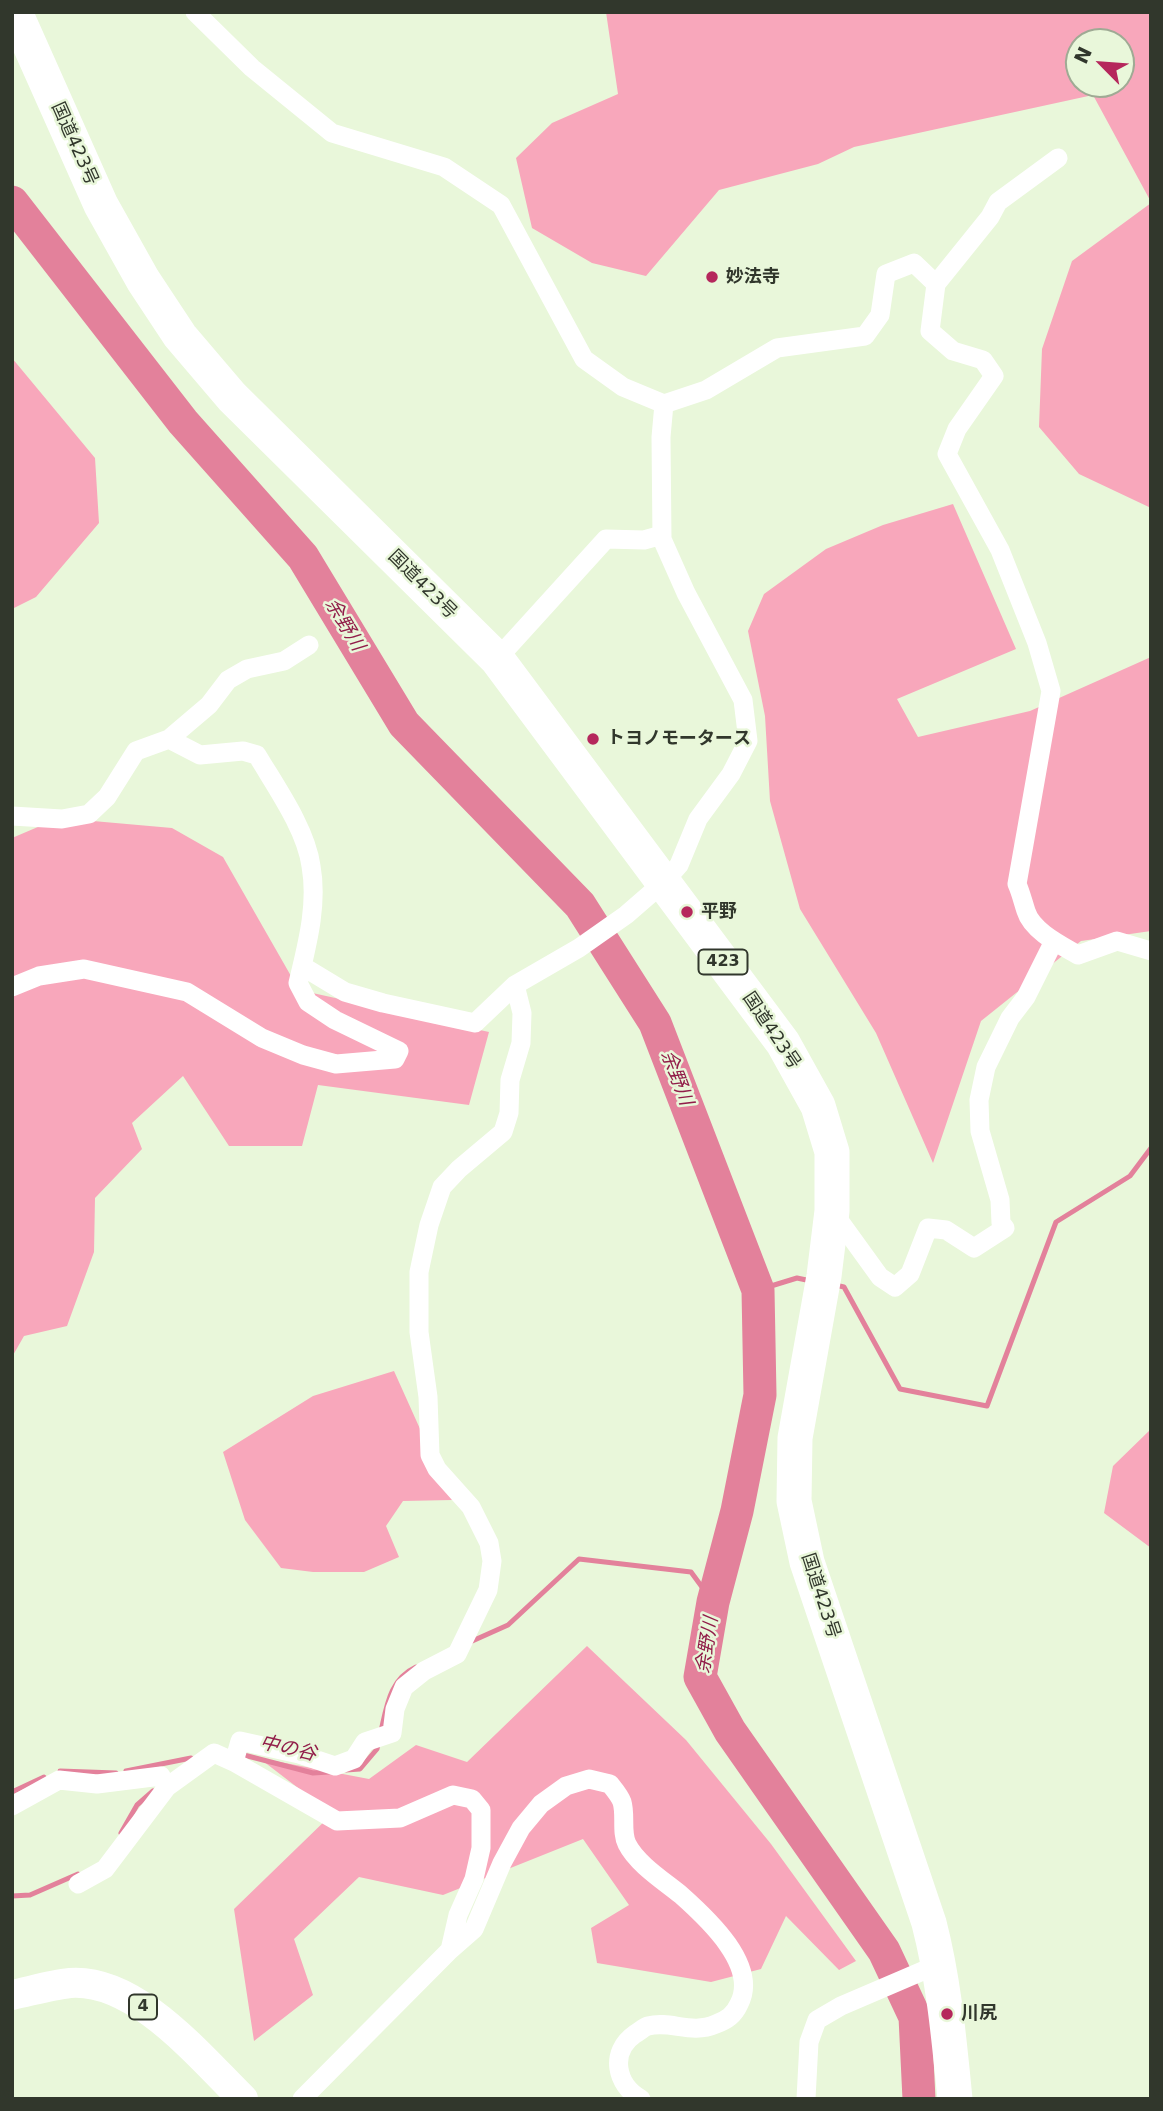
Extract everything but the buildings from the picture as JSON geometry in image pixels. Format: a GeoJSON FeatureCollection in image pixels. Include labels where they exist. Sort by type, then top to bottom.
{"type":"FeatureCollection","features":[{"type":"Feature","properties":{"kind":"highway","name":"国道423号"},"geometry":{"type":"LineString","coordinates":[[15,12],[101,205],[143,280],[180,336],[232,397],[496,659],[783,1043],[818,1106],[832,1152],[832,1211],[824,1276],[795,1438],[794,1501],[807,1562],[929,1923],[929,1968],[947,2014],[955,2099]]}},
{"type":"Feature","properties":{"kind":"main road","name":"4"},"geometry":{"type":"LineString","coordinates":[[12,1995],[71,1983],[104,1987],[157,2016],[243,2099]]}},
{"type":"Feature","properties":{"kind":"street"},"geometry":{"type":"LineString","coordinates":[[195,12],[252,68],[332,133],[444,167],[501,205],[584,359],[623,387],[664,404],[706,390],[777,348],[865,336],[880,315],[886,274],[914,263],[936,284]]}},
{"type":"Feature","properties":{"kind":"street"},"geometry":{"type":"LineString","coordinates":[[1058,158],[998,202],[990,217],[936,284],[930,331],[953,351],[983,360],[994,376],[957,429],[947,454],[1000,550],[1037,643],[1051,691],[1017,884],[1026,913],[1049,939],[1078,954],[1117,941],[1151,951]]}},
{"type":"Feature","properties":{"kind":"street"},"geometry":{"type":"LineString","coordinates":[[302,966],[345,992],[475,1023],[515,985],[579,948],[626,915],[679,865],[698,819],[731,774],[748,741],[743,701],[685,593],[662,535],[660,437],[664,404]]}},
{"type":"Feature","properties":{"kind":"street"},"geometry":{"type":"LineString","coordinates":[[496,659],[606,539],[644,540],[662,535]]}},
{"type":"Feature","properties":{"kind":"street"},"geometry":{"type":"LineString","coordinates":[[12,816],[62,819],[89,814],[107,797],[136,751],[169,739],[209,705],[228,681],[247,669],[284,661],[309,645]]}},
{"type":"Feature","properties":{"kind":"street"},"geometry":{"type":"LineString","coordinates":[[12,986],[39,976],[84,969],[187,992],[262,1038],[303,1055],[336,1064],[395,1059],[399,1051],[335,1020],[309,1002],[298,982],[313,917],[312,866],[304,841],[257,755],[243,751],[200,755],[169,739]]}},
{"type":"Feature","properties":{"kind":"street"},"geometry":{"type":"LineString","coordinates":[[832,1211],[880,1277],[895,1287],[910,1274],[928,1228],[946,1230],[974,1248],[1005,1228],[1001,1223],[1000,1200],[980,1131],[979,1100],[986,1067],[1010,1018],[1026,997],[1054,941]]}},
{"type":"Feature","properties":{"kind":"street"},"geometry":{"type":"LineString","coordinates":[[234,1762],[240,1741],[299,1754],[335,1766],[354,1759],[365,1742],[392,1733],[395,1709],[404,1687],[424,1671],[457,1654],[488,1590],[492,1561],[489,1543],[471,1507],[437,1469],[430,1455],[428,1397],[419,1332],[419,1272],[429,1226],[442,1187],[458,1169],[503,1132],[509,1113],[510,1080],[521,1043],[522,1013],[515,985]]}},
{"type":"Feature","properties":{"kind":"street"},"geometry":{"type":"LineString","coordinates":[[78,1884],[105,1869],[167,1787],[214,1753],[337,1821],[400,1818],[453,1795],[472,1799],[481,1810],[481,1848],[474,1879],[458,1915],[450,1950]]}},
{"type":"Feature","properties":{"kind":"street"},"geometry":{"type":"LineString","coordinates":[[12,1806],[59,1780],[97,1784],[161,1776],[167,1787]]}},
{"type":"Feature","properties":{"kind":"street"},"geometry":{"type":"LineString","coordinates":[[302,2099],[474,1929],[502,1863],[521,1828],[541,1804],[566,1786],[589,1779],[610,1784],[622,1801],[627,1843],[649,1870],[682,1897],[722,1938],[741,1965],[745,1985],[740,2004],[729,2019],[703,2030],[648,2026],[629,2039],[618,2057],[619,2073],[628,2092],[641,2099]]}},
{"type":"Feature","properties":{"kind":"street"},"geometry":{"type":"LineString","coordinates":[[806,2099],[809,2042],[817,2020],[841,2006],[929,1968]]}},
{"type":"Feature","properties":{"kind":"shaded area"},"geometry":{"type":"Polygon","coordinates":[[[606,12],[1151,12],[1151,202],[1095,98],[1135,98],[1135,28],[1065,28],[1065,98],[1079,98],[854,147],[818,164],[719,190],[646,276],[592,263],[532,228],[516,158],[552,123],[618,94],[606,12]]]}},
{"type":"Feature","properties":{"kind":"shaded area"},"geometry":{"type":"Polygon","coordinates":[[[1151,203],[1151,508],[1079,474],[1039,427],[1042,349],[1072,261],[1151,203]]]}},
{"type":"Feature","properties":{"kind":"shaded area"},"geometry":{"type":"Polygon","coordinates":[[[12,358],[95,458],[99,523],[36,597],[12,609],[12,358]]]}},
{"type":"Feature","properties":{"kind":"shaded area"},"geometry":{"type":"Polygon","coordinates":[[[953,504],[1016,649],[897,699],[918,737],[1030,711],[1151,657],[1151,931],[1081,941],[981,1021],[933,1163],[876,1033],[800,909],[770,801],[765,716],[748,631],[764,594],[826,549],[883,525],[953,504]]]}},
{"type":"Feature","properties":{"kind":"shaded area"},"geometry":{"type":"Polygon","coordinates":[[[59,818],[172,828],[223,857],[299,990],[489,1032],[469,1105],[318,1085],[302,1146],[229,1146],[183,1076],[132,1123],[142,1149],[95,1198],[94,1252],[67,1326],[24,1336],[12,1357],[12,838],[59,818]]]}},
{"type":"Feature","properties":{"kind":"shaded area"},"geometry":{"type":"Polygon","coordinates":[[[394,1371],[452,1500],[403,1501],[386,1526],[399,1557],[364,1572],[313,1572],[281,1568],[245,1520],[223,1452],[313,1396],[394,1371]]]}},
{"type":"Feature","properties":{"kind":"shaded area"},"geometry":{"type":"Polygon","coordinates":[[[1151,1429],[1151,1548],[1104,1513],[1113,1466],[1151,1429]]]}},
{"type":"Feature","properties":{"kind":"shaded area"},"geometry":{"type":"Polygon","coordinates":[[[587,1646],[686,1740],[771,1844],[856,1961],[839,1970],[786,1916],[761,1969],[711,1982],[597,1963],[591,1928],[629,1905],[583,1839],[443,1895],[359,1877],[294,1939],[313,1995],[254,2041],[234,1909],[332,1814],[259,1758],[369,1779],[416,1745],[467,1762],[587,1646]]]}},
{"type":"Feature","properties":{"kind":"waterway","name":"余野川"},"geometry":{"type":"LineString","coordinates":[[12,202],[183,422],[303,557],[404,724],[580,905],[655,1023],[758,1290],[760,1395],[737,1511],[713,1602],[700,1677],[730,1731],[884,1951],[915,2017],[919,2099]]}},
{"type":"Feature","properties":{"kind":"waterway"},"geometry":{"type":"LineString","coordinates":[[835,1285],[844,1287],[900,1389],[987,1406],[1056,1222],[1130,1176],[1151,1148]]}},
{"type":"Feature","properties":{"kind":"waterway"},"geometry":{"type":"LineString","coordinates":[[758,1290],[797,1278],[811,1281]]}},
{"type":"Feature","properties":{"kind":"waterway","name":"中の谷"},"geometry":{"type":"LineString","coordinates":[[470,1642],[508,1625],[579,1559],[691,1572],[713,1602]]}},
{"type":"Feature","properties":{"kind":"waterway","name":"中の谷"},"geometry":{"type":"LineString","coordinates":[[381,1731],[395,1686],[400,1678],[416,1667]]}},
{"type":"Feature","properties":{"kind":"waterway","name":"中の谷"},"geometry":{"type":"LineString","coordinates":[[346,1770],[360,1769],[377,1749],[378,1744]]}},
{"type":"Feature","properties":{"kind":"waterway","name":"中の谷"},"geometry":{"type":"LineString","coordinates":[[240,1754],[313,1773],[329,1772]]}},
{"type":"Feature","properties":{"kind":"waterway"},"geometry":{"type":"LineString","coordinates":[[126,1771],[191,1758]]}},
{"type":"Feature","properties":{"kind":"waterway"},"geometry":{"type":"LineString","coordinates":[[60,1771],[116,1773]]}},
{"type":"Feature","properties":{"kind":"waterway"},"geometry":{"type":"LineString","coordinates":[[12,1792],[44,1777]]}},
{"type":"Feature","properties":{"kind":"waterway","name":"中の谷"},"geometry":{"type":"LineString","coordinates":[[121,1833],[137,1805],[153,1791]]}},
{"type":"Feature","properties":{"kind":"waterway","name":"中の谷"},"geometry":{"type":"LineString","coordinates":[[12,1896],[30,1895],[78,1874]]}},
{"type":"Feature","properties":{"kind":"place","name":"妙法寺"},"geometry":{"type":"Point","coordinates":[712,277]}},
{"type":"Feature","properties":{"kind":"place","name":"トヨノモータース"},"geometry":{"type":"Point","coordinates":[593,739]}},
{"type":"Feature","properties":{"kind":"place","name":"平野"},"geometry":{"type":"Point","coordinates":[687,912]}},
{"type":"Feature","properties":{"kind":"place","name":"川尻"},"geometry":{"type":"Point","coordinates":[947,2014]}}]}
